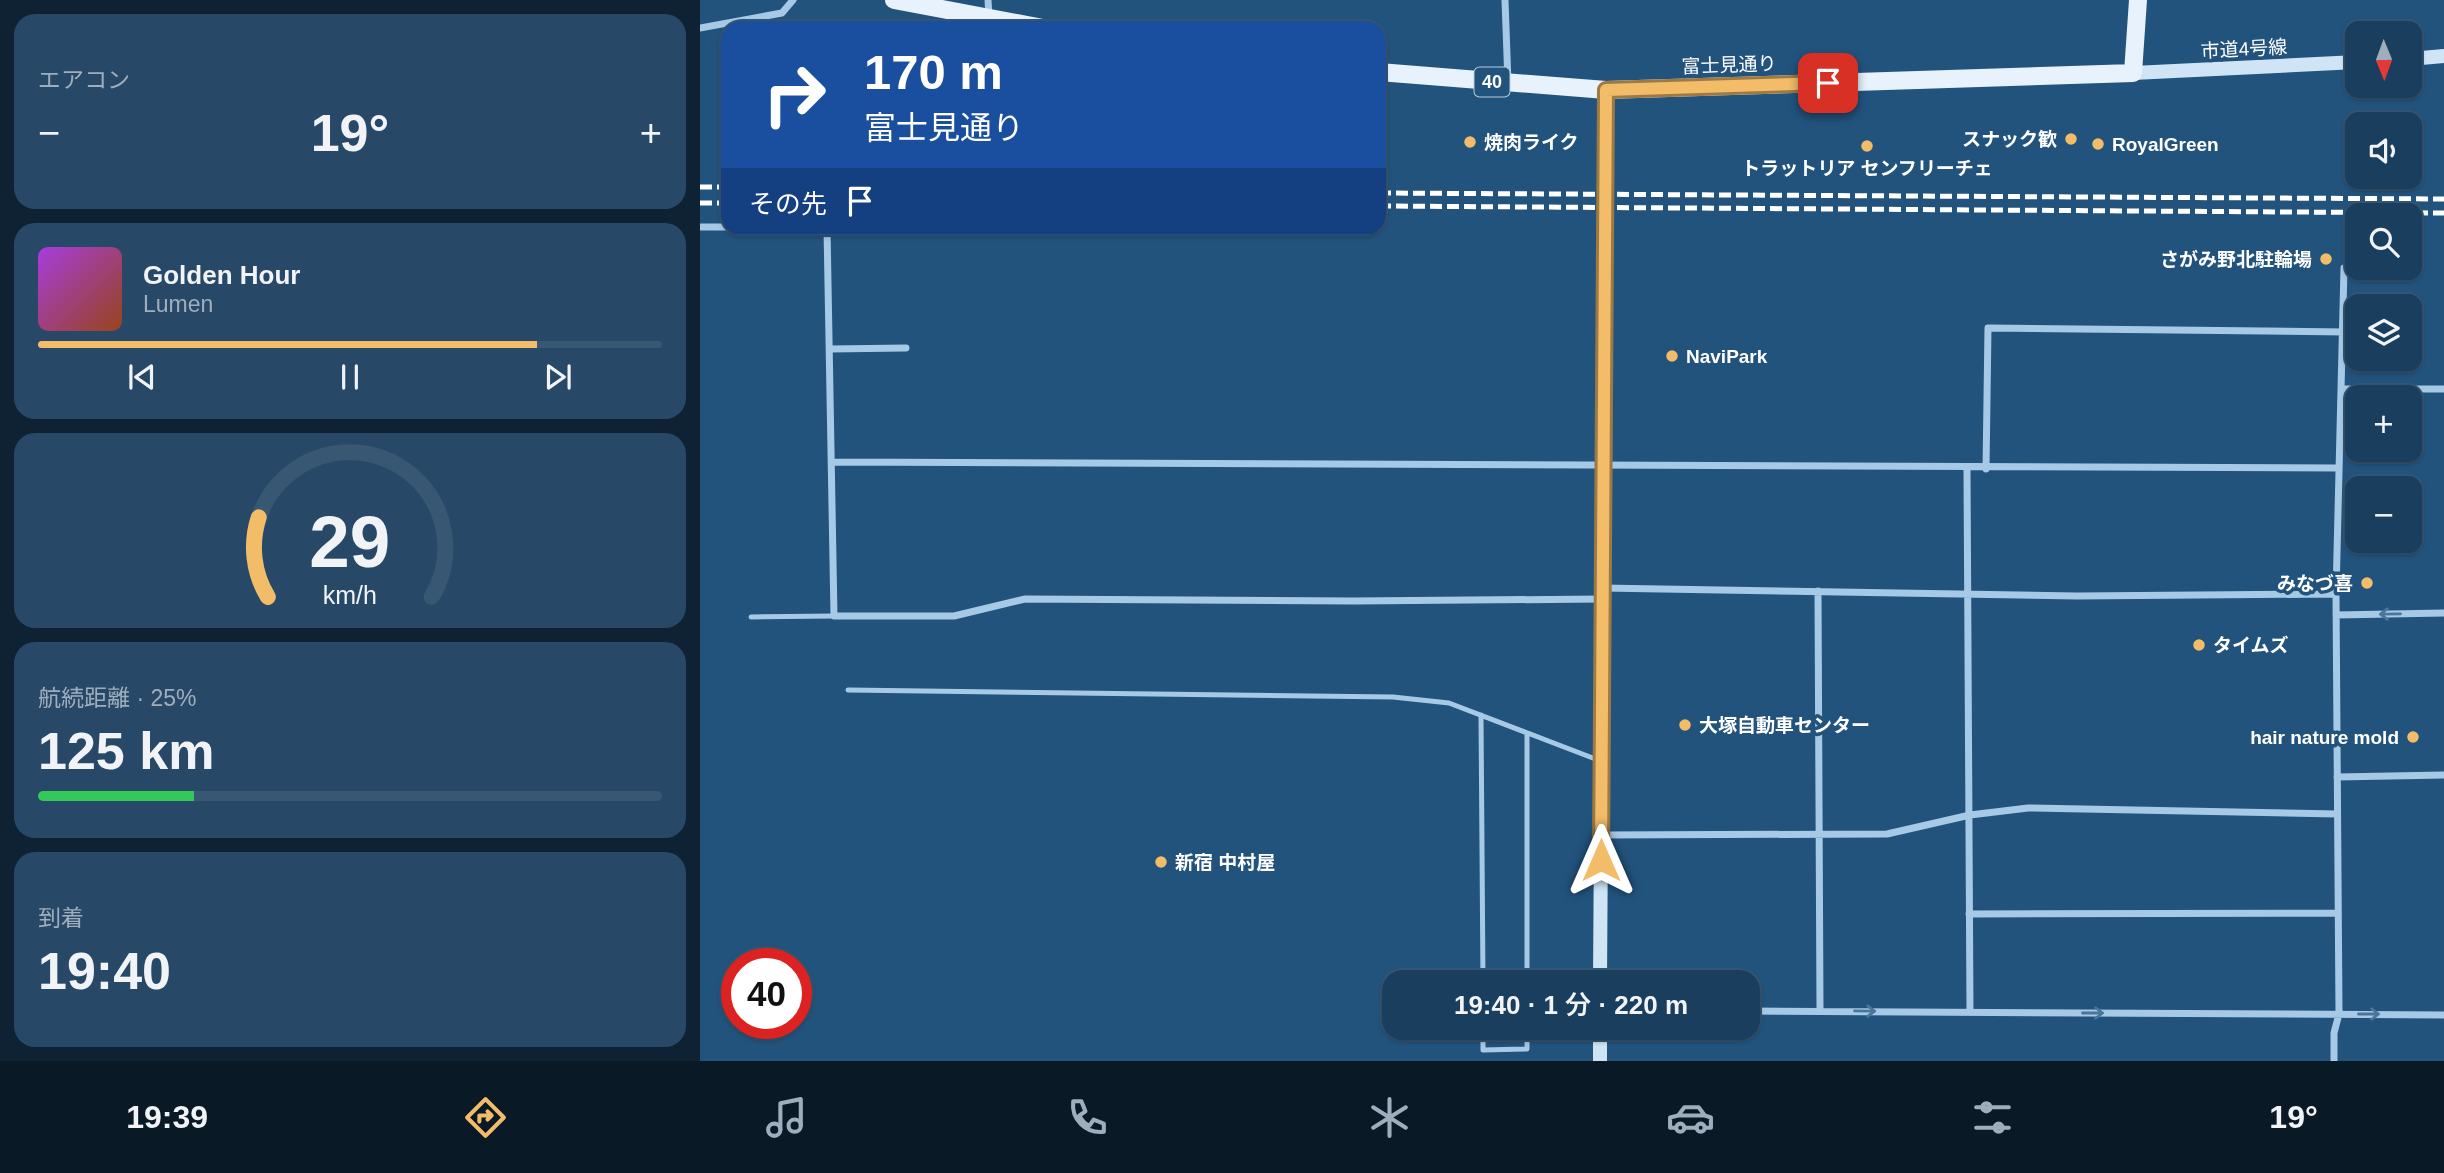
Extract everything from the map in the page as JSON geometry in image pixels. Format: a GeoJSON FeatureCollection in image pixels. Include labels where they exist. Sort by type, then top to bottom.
{"type":"FeatureCollection","features":[{"type":"Feature","properties":{"kind":"main road"},"geometry":{"type":"LineString","coordinates":[[894,0],[996,21]]}},
{"type":"Feature","properties":{"kind":"main road"},"geometry":{"type":"LineString","coordinates":[[2133,73],[2138,0]]}},
{"type":"Feature","properties":{"kind":"main road","name":"富士見通り"},"geometry":{"type":"LineString","coordinates":[[1386,73],[1606,90],[2133,73]]}},
{"type":"Feature","properties":{"kind":"street"},"geometry":{"type":"LineString","coordinates":[[738,21],[782,13],[793,0]]}},
{"type":"Feature","properties":{"kind":"street"},"geometry":{"type":"LineString","coordinates":[[988,0],[989,20]]}},
{"type":"Feature","properties":{"kind":"street"},"geometry":{"type":"LineString","coordinates":[[1505,0],[1508,83]]}},
{"type":"Feature","properties":{"kind":"street"},"geometry":{"type":"LineString","coordinates":[[700,28],[721,24]]}},
{"type":"Feature","properties":{"kind":"street"},"geometry":{"type":"LineString","coordinates":[[2422,58],[2444,57]]}},
{"type":"Feature","properties":{"kind":"street","name":"市道4号線"},"geometry":{"type":"LineString","coordinates":[[2133,73],[2345,63]]}},
{"type":"Feature","properties":{"kind":"street"},"geometry":{"type":"LineString","coordinates":[[1600,970],[1606,90]]}},
{"type":"Feature","properties":{"kind":"street"},"geometry":{"type":"LineString","coordinates":[[700,227],[721,227]]}},
{"type":"Feature","properties":{"kind":"street"},"geometry":{"type":"LineString","coordinates":[[827,235],[834,616],[954,616],[1025,599],[1354,601],[1602,593],[1818,591],[2077,596],[2336,594]]}},
{"type":"Feature","properties":{"kind":"street"},"geometry":{"type":"LineString","coordinates":[[2334,1061],[2334,1033],[2339,1014],[2336,594],[2345,332],[2344,268]]}},
{"type":"Feature","properties":{"kind":"street"},"geometry":{"type":"LineString","coordinates":[[1986,469],[1988,328],[2345,332]]}},
{"type":"Feature","properties":{"kind":"street"},"geometry":{"type":"LineString","coordinates":[[830,349],[906,348]]}},
{"type":"Feature","properties":{"kind":"street"},"geometry":{"type":"LineString","coordinates":[[2343,388],[2444,389]]}},
{"type":"Feature","properties":{"kind":"street"},"geometry":{"type":"LineString","coordinates":[[833,462],[1986,469],[2339,468]]}},
{"type":"Feature","properties":{"kind":"street"},"geometry":{"type":"LineString","coordinates":[[1967,468],[1970,1012]]}},
{"type":"Feature","properties":{"kind":"street"},"geometry":{"type":"LineString","coordinates":[[1818,591],[1820,1010]]}},
{"type":"Feature","properties":{"kind":"street"},"geometry":{"type":"LineString","coordinates":[[2336,615],[2444,613]]}},
{"type":"Feature","properties":{"kind":"street"},"geometry":{"type":"LineString","coordinates":[[2337,777],[2444,775]]}},
{"type":"Feature","properties":{"kind":"street"},"geometry":{"type":"LineString","coordinates":[[1601,835],[1887,834],[1970,815],[2028,808],[2337,814]]}},
{"type":"Feature","properties":{"kind":"street"},"geometry":{"type":"LineString","coordinates":[[1969,914],[2338,913]]}},
{"type":"Feature","properties":{"kind":"street"},"geometry":{"type":"LineString","coordinates":[[1760,1011],[2444,1014]]}},
{"type":"Feature","properties":{"kind":"street"},"geometry":{"type":"LineString","coordinates":[[1600,1040],[1600,1061]]}},
{"type":"Feature","properties":{"kind":"lane"},"geometry":{"type":"LineString","coordinates":[[751,617],[834,616]]}},
{"type":"Feature","properties":{"kind":"lane"},"geometry":{"type":"LineString","coordinates":[[848,690],[1393,697],[1449,703],[1601,761]]}},
{"type":"Feature","properties":{"kind":"lane"},"geometry":{"type":"LineString","coordinates":[[1481,715],[1483,970]]}},
{"type":"Feature","properties":{"kind":"lane"},"geometry":{"type":"LineString","coordinates":[[1527,733],[1527,970]]}},
{"type":"Feature","properties":{"kind":"lane"},"geometry":{"type":"LineString","coordinates":[[1483,1040],[1483,1050],[1527,1049],[1527,1040]]}},
{"type":"Feature","properties":{"kind":"railway"},"geometry":{"type":"LineString","coordinates":[[700,187],[721,187]]}},
{"type":"Feature","properties":{"kind":"railway"},"geometry":{"type":"LineString","coordinates":[[1386,193],[2444,199]]}},
{"type":"Feature","properties":{"kind":"railway"},"geometry":{"type":"LineString","coordinates":[[700,203],[721,203]]}},
{"type":"Feature","properties":{"kind":"railway"},"geometry":{"type":"LineString","coordinates":[[1386,206],[2444,213]]}},
{"type":"Feature","properties":{"kind":"place","name":"スナック歓"},"geometry":{"type":"Point","coordinates":[2071,139]}},
{"type":"Feature","properties":{"kind":"place","name":"焼肉ライク"},"geometry":{"type":"Point","coordinates":[1470,142]}},
{"type":"Feature","properties":{"kind":"place","name":"RoyalGreen"},"geometry":{"type":"Point","coordinates":[2098,144]}},
{"type":"Feature","properties":{"kind":"place","name":"トラットリア センフリーチェ"},"geometry":{"type":"Point","coordinates":[1867,146]}},
{"type":"Feature","properties":{"kind":"place","name":"さがみ野北駐輪場"},"geometry":{"type":"Point","coordinates":[2326,259]}},
{"type":"Feature","properties":{"kind":"place","name":"NaviPark"},"geometry":{"type":"Point","coordinates":[1672,356]}},
{"type":"Feature","properties":{"kind":"place","name":"みなづ喜"},"geometry":{"type":"Point","coordinates":[2367,583]}},
{"type":"Feature","properties":{"kind":"place","name":"タイムズ"},"geometry":{"type":"Point","coordinates":[2199,645]}},
{"type":"Feature","properties":{"kind":"place","name":"大塚自動車センター"},"geometry":{"type":"Point","coordinates":[1685,725]}},
{"type":"Feature","properties":{"kind":"place","name":"hair nature mold"},"geometry":{"type":"Point","coordinates":[2413,737]}},
{"type":"Feature","properties":{"kind":"place","name":"新宿 中村屋"},"geometry":{"type":"Point","coordinates":[1161,862]}},
{"type":"Feature","properties":{"kind":"route"},"geometry":{"type":"LineString","coordinates":[[1601,860],[1606,90],[1828,83]]}}]}
